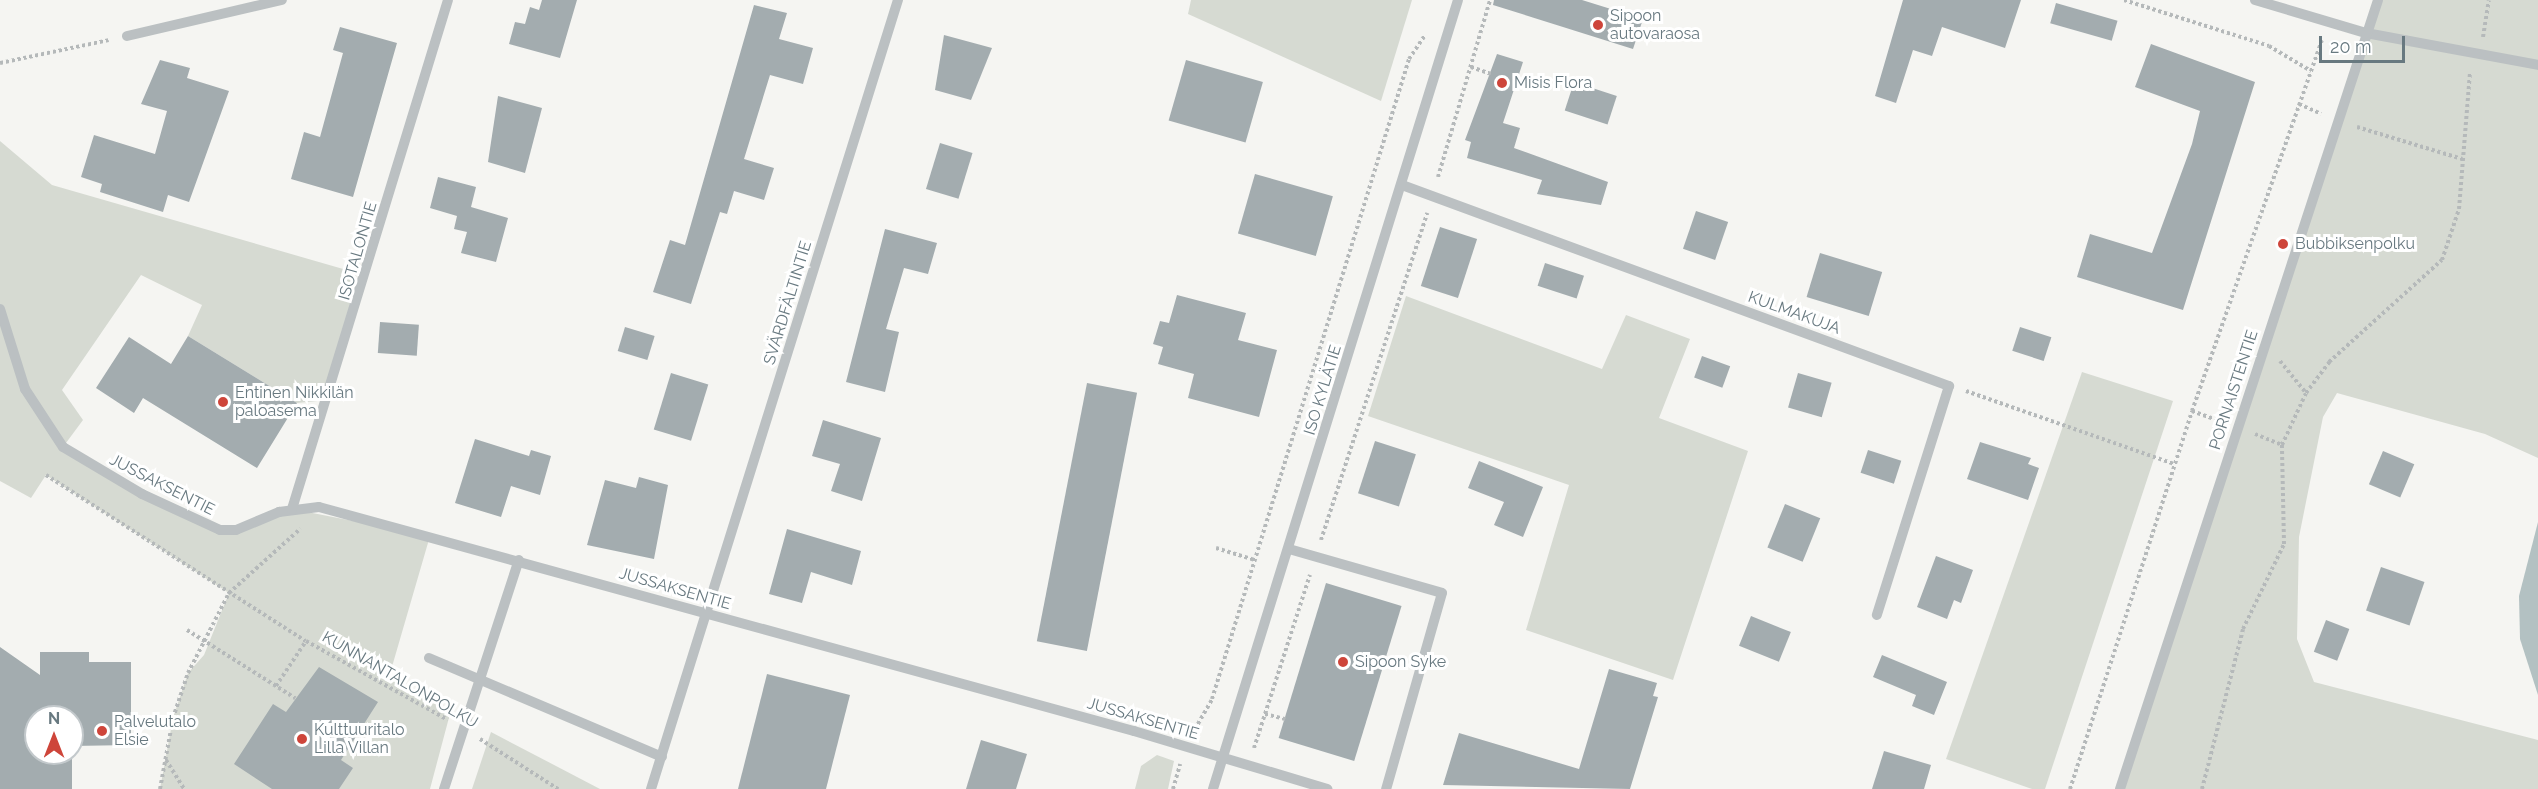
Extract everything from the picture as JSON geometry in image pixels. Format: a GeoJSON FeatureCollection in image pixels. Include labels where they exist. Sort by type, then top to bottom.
{"type":"FeatureCollection","features":[{"type":"Feature","properties":{"kind":"street"},"geometry":{"type":"LineString","coordinates":[[128,36],[282,0]]}},
{"type":"Feature","properties":{"kind":"street","name":"ISOTALONTIE"},"geometry":{"type":"LineString","coordinates":[[292,509],[448,0]]}},
{"type":"Feature","properties":{"kind":"street","name":"SVÄRDFÄLTINTIE"},"geometry":{"type":"LineString","coordinates":[[651,789],[708,615],[898,0]]}},
{"type":"Feature","properties":{"kind":"street","name":"ISO KYLÄTIE"},"geometry":{"type":"LineString","coordinates":[[1213,789],[1458,0]]}},
{"type":"Feature","properties":{"kind":"street"},"geometry":{"type":"LineString","coordinates":[[2255,0],[2366,33],[2538,65]]}},
{"type":"Feature","properties":{"kind":"street","name":"PORNAISTENTIE"},"geometry":{"type":"LineString","coordinates":[[2120,789],[2378,0]]}},
{"type":"Feature","properties":{"kind":"street","name":"KULMAKUJA"},"geometry":{"type":"LineString","coordinates":[[1402,185],[1949,386],[1877,615]]}},
{"type":"Feature","properties":{"kind":"street","name":"JUSSAKSENTIE"},"geometry":{"type":"LineString","coordinates":[[0,309],[25,389],[41,418],[80,460],[220,530],[236,530],[292,509],[318,507],[519,560],[708,615],[1223,757],[1327,789]]}},
{"type":"Feature","properties":{"kind":"street"},"geometry":{"type":"LineString","coordinates":[[1289,549],[1442,593],[1386,789]]}},
{"type":"Feature","properties":{"kind":"street"},"geometry":{"type":"LineString","coordinates":[[444,789],[482,681],[519,560]]}},
{"type":"Feature","properties":{"kind":"street"},"geometry":{"type":"LineString","coordinates":[[429,658],[662,757]]}},
{"type":"Feature","properties":{"kind":"path"},"geometry":{"type":"LineString","coordinates":[[1248,765],[1433,196],[1490,0]]}},
{"type":"Feature","properties":{"kind":"path"},"geometry":{"type":"LineString","coordinates":[[2124,0],[2269,46],[2311,71]]}},
{"type":"Feature","properties":{"kind":"path"},"geometry":{"type":"LineString","coordinates":[[2202,789],[2243,629],[2284,544],[2282,445],[2306,393],[2329,362],[2442,260],[2459,209],[2468,75],[2480,53],[2489,0]]}},
{"type":"Feature","properties":{"kind":"path"},"geometry":{"type":"LineString","coordinates":[[2070,789],[2175,464],[2328,22]]}},
{"type":"Feature","properties":{"kind":"path"},"geometry":{"type":"LineString","coordinates":[[1198,724],[1212,699],[1402,82],[1429,23]]}},
{"type":"Feature","properties":{"kind":"path"},"geometry":{"type":"LineString","coordinates":[[1639,30],[1658,36]]}},
{"type":"Feature","properties":{"kind":"path"},"geometry":{"type":"LineString","coordinates":[[0,63],[128,36]]}},
{"type":"Feature","properties":{"kind":"path"},"geometry":{"type":"LineString","coordinates":[[1471,67],[1491,74]]}},
{"type":"Feature","properties":{"kind":"path"},"geometry":{"type":"LineString","coordinates":[[2359,127],[2462,159]]}},
{"type":"Feature","properties":{"kind":"path"},"geometry":{"type":"LineString","coordinates":[[1981,396],[2175,464]]}},
{"type":"Feature","properties":{"kind":"path","name":"KUNNANTALONPOLKU"},"geometry":{"type":"LineString","coordinates":[[46,475],[306,641],[464,730],[558,789]]}},
{"type":"Feature","properties":{"kind":"path"},"geometry":{"type":"LineString","coordinates":[[160,789],[173,718],[204,642],[229,593],[318,507]]}},
{"type":"Feature","properties":{"kind":"path"},"geometry":{"type":"LineString","coordinates":[[1216,548],[1255,560]]}},
{"type":"Feature","properties":{"kind":"path"},"geometry":{"type":"LineString","coordinates":[[187,630],[295,698]]}},
{"type":"Feature","properties":{"kind":"path"},"geometry":{"type":"LineString","coordinates":[[276,686],[306,641]]}},
{"type":"Feature","properties":{"kind":"path"},"geometry":{"type":"LineString","coordinates":[[1265,714],[1285,719]]}},
{"type":"Feature","properties":{"kind":"path"},"geometry":{"type":"LineString","coordinates":[[165,760],[184,789]]}},
{"type":"Feature","properties":{"kind":"path"},"geometry":{"type":"LineString","coordinates":[[1173,789],[1181,763]]}},
{"type":"Feature","properties":{"kind":"shaded area"},"geometry":{"type":"Polygon","coordinates":[[[1191,0],[1412,0],[1381,101],[1188,14],[1191,0]]]}},
{"type":"Feature","properties":{"kind":"shaded area"},"geometry":{"type":"Polygon","coordinates":[[[2380,0],[2538,0],[2538,458],[2485,434],[2337,393],[2323,417],[2299,537],[2297,639],[2314,682],[2538,740],[2538,789],[2120,789],[2380,0]]]}},
{"type":"Feature","properties":{"kind":"shaded area"},"geometry":{"type":"Polygon","coordinates":[[[0,141],[52,185],[357,273],[328,400],[297,403],[188,336],[202,305],[141,275],[62,390],[83,420],[63,447],[220,530],[292,509],[430,536],[389,677],[451,710],[430,789],[160,789],[173,718],[188,673],[204,655],[229,593],[46,475],[31,498],[0,481],[0,141]]]}},
{"type":"Feature","properties":{"kind":"shaded area"},"geometry":{"type":"Polygon","coordinates":[[[1406,296],[1602,369],[1626,315],[1690,339],[1659,418],[1748,451],[1673,680],[1526,630],[1569,485],[1368,416],[1406,296]]]}},
{"type":"Feature","properties":{"kind":"shaded area"},"geometry":{"type":"Polygon","coordinates":[[[2082,372],[2173,401],[2045,789],[2032,789],[1946,759],[2082,372]]]}},
{"type":"Feature","properties":{"kind":"shaded area"},"geometry":{"type":"Polygon","coordinates":[[[2538,522],[2538,695],[2520,639],[2519,596],[2538,522]]]}},
{"type":"Feature","properties":{"kind":"shaded area"},"geometry":{"type":"Polygon","coordinates":[[[491,732],[600,789],[472,789],[491,732]]]}},
{"type":"Feature","properties":{"kind":"shaded area"},"geometry":{"type":"Polygon","coordinates":[[[1157,755],[1174,761],[1168,789],[1135,789],[1141,766],[1157,755]]]}},
{"type":"Feature","properties":{"kind":"building"},"geometry":{"type":"Polygon","coordinates":[[[542,0],[577,0],[560,58],[509,44],[515,22],[525,24],[530,7],[539,10],[542,0]]]}},
{"type":"Feature","properties":{"kind":"building","name":"Sipoon autovaraosa"},"geometry":{"type":"Polygon","coordinates":[[[1494,0],[1582,0],[1643,19],[1633,49],[1493,5],[1494,0]]]}},
{"type":"Feature","properties":{"kind":"building"},"geometry":{"type":"Polygon","coordinates":[[[1903,0],[2021,0],[2005,48],[1942,27],[1932,56],[1913,50],[1896,103],[1875,96],[1903,0]]]}},
{"type":"Feature","properties":{"kind":"building"},"geometry":{"type":"Polygon","coordinates":[[[2056,3],[2118,21],[2112,41],[2050,23],[2056,3]]]}},
{"type":"Feature","properties":{"kind":"building"},"geometry":{"type":"Polygon","coordinates":[[[754,5],[787,13],[779,39],[813,48],[803,84],[770,75],[744,159],[774,168],[764,200],[734,191],[727,214],[720,212],[691,304],[653,292],[670,240],[685,245],[754,5]]]}},
{"type":"Feature","properties":{"kind":"building"},"geometry":{"type":"Polygon","coordinates":[[[340,27],[397,43],[353,197],[291,179],[304,132],[320,137],[343,53],[333,50],[340,27]]]}},
{"type":"Feature","properties":{"kind":"building"},"geometry":{"type":"Polygon","coordinates":[[[944,35],[992,48],[971,100],[935,90],[944,35]]]}},
{"type":"Feature","properties":{"kind":"building"},"geometry":{"type":"Polygon","coordinates":[[[2151,44],[2255,82],[2183,310],[2077,277],[2090,234],[2152,253],[2192,144],[2200,111],[2135,87],[2151,44]]]}},
{"type":"Feature","properties":{"kind":"building"},"geometry":{"type":"Polygon","coordinates":[[[1497,54],[1523,62],[1503,123],[1520,128],[1514,148],[1608,182],[1601,205],[1537,194],[1542,180],[1467,158],[1471,142],[1465,140],[1497,54]]]}},
{"type":"Feature","properties":{"kind":"building"},"geometry":{"type":"Polygon","coordinates":[[[160,60],[190,68],[187,78],[229,91],[189,202],[168,195],[163,212],[100,192],[102,184],[81,177],[94,135],[155,154],[167,111],[141,104],[160,60]]]}},
{"type":"Feature","properties":{"kind":"building"},"geometry":{"type":"Polygon","coordinates":[[[1186,60],[1263,82],[1246,143],[1169,121],[1186,60]]]}},
{"type":"Feature","properties":{"kind":"building"},"geometry":{"type":"Polygon","coordinates":[[[1574,82],[1617,96],[1608,124],[1565,111],[1574,82]]]}},
{"type":"Feature","properties":{"kind":"building"},"geometry":{"type":"Polygon","coordinates":[[[498,96],[542,108],[525,173],[488,162],[498,96]]]}},
{"type":"Feature","properties":{"kind":"building"},"geometry":{"type":"Polygon","coordinates":[[[940,143],[973,153],[958,199],[926,189],[940,143]]]}},
{"type":"Feature","properties":{"kind":"building"},"geometry":{"type":"Polygon","coordinates":[[[1255,174],[1333,196],[1316,256],[1238,234],[1255,174]]]}},
{"type":"Feature","properties":{"kind":"building"},"geometry":{"type":"Polygon","coordinates":[[[438,177],[476,187],[471,207],[508,218],[496,262],[461,253],[467,232],[454,229],[457,216],[430,208],[438,177]]]}},
{"type":"Feature","properties":{"kind":"building"},"geometry":{"type":"Polygon","coordinates":[[[1696,211],[1728,222],[1715,260],[1683,249],[1696,211]]]}},
{"type":"Feature","properties":{"kind":"building"},"geometry":{"type":"Polygon","coordinates":[[[1440,227],[1477,239],[1458,298],[1421,286],[1440,227]]]}},
{"type":"Feature","properties":{"kind":"building"},"geometry":{"type":"Polygon","coordinates":[[[885,229],[937,243],[928,274],[904,268],[886,329],[899,332],[885,392],[846,382],[885,229]]]}},
{"type":"Feature","properties":{"kind":"building"},"geometry":{"type":"Polygon","coordinates":[[[1820,253],[1882,272],[1869,316],[1807,297],[1820,253]]]}},
{"type":"Feature","properties":{"kind":"building"},"geometry":{"type":"Polygon","coordinates":[[[1545,263],[1584,276],[1577,298],[1538,286],[1545,263]]]}},
{"type":"Feature","properties":{"kind":"building"},"geometry":{"type":"Polygon","coordinates":[[[1177,295],[1246,313],[1238,340],[1277,350],[1259,417],[1188,398],[1194,374],[1158,364],[1163,347],[1153,344],[1160,321],[1169,323],[1177,295]]]}},
{"type":"Feature","properties":{"kind":"building"},"geometry":{"type":"Polygon","coordinates":[[[380,322],[419,325],[417,356],[378,353],[380,322]]]}},
{"type":"Feature","properties":{"kind":"building"},"geometry":{"type":"Polygon","coordinates":[[[625,327],[655,336],[647,360],[618,351],[625,327]]]}},
{"type":"Feature","properties":{"kind":"building"},"geometry":{"type":"Polygon","coordinates":[[[2020,327],[2051,337],[2044,361],[2012,351],[2020,327]]]}},
{"type":"Feature","properties":{"kind":"building","name":"Entinen Nikkilän paloasema"},"geometry":{"type":"Polygon","coordinates":[[[188,336],[297,403],[257,468],[143,398],[134,413],[96,388],[129,337],[171,364],[188,336]]]}},
{"type":"Feature","properties":{"kind":"building"},"geometry":{"type":"Polygon","coordinates":[[[1702,356],[1730,366],[1722,388],[1694,378],[1702,356]]]}},
{"type":"Feature","properties":{"kind":"building"},"geometry":{"type":"Polygon","coordinates":[[[671,373],[708,384],[691,441],[654,429],[671,373]]]}},
{"type":"Feature","properties":{"kind":"building"},"geometry":{"type":"Polygon","coordinates":[[[1798,373],[1832,383],[1822,417],[1788,408],[1798,373]]]}},
{"type":"Feature","properties":{"kind":"building"},"geometry":{"type":"Polygon","coordinates":[[[1087,383],[1137,393],[1087,651],[1037,641],[1087,383]]]}},
{"type":"Feature","properties":{"kind":"building"},"geometry":{"type":"Polygon","coordinates":[[[823,420],[881,438],[862,501],[831,491],[840,464],[812,456],[823,420]]]}},
{"type":"Feature","properties":{"kind":"building"},"geometry":{"type":"Polygon","coordinates":[[[475,439],[529,456],[531,450],[551,456],[540,495],[511,486],[501,517],[455,503],[475,439]]]}},
{"type":"Feature","properties":{"kind":"building"},"geometry":{"type":"Polygon","coordinates":[[[1375,441],[1416,454],[1399,507],[1358,493],[1375,441]]]}},
{"type":"Feature","properties":{"kind":"building"},"geometry":{"type":"Polygon","coordinates":[[[1980,442],[2031,458],[2028,464],[2039,468],[2028,500],[1967,479],[1980,442]]]}},
{"type":"Feature","properties":{"kind":"building"},"geometry":{"type":"Polygon","coordinates":[[[1868,450],[1901,461],[1894,484],[1861,473],[1868,450]]]}},
{"type":"Feature","properties":{"kind":"building"},"geometry":{"type":"Polygon","coordinates":[[[2383,451],[2414,464],[2400,497],[2369,484],[2383,451]]]}},
{"type":"Feature","properties":{"kind":"building"},"geometry":{"type":"Polygon","coordinates":[[[1479,461],[1543,487],[1523,537],[1494,525],[1504,502],[1468,488],[1479,461]]]}},
{"type":"Feature","properties":{"kind":"building"},"geometry":{"type":"Polygon","coordinates":[[[639,477],[668,485],[654,559],[587,545],[605,480],[636,488],[639,477]]]}},
{"type":"Feature","properties":{"kind":"building"},"geometry":{"type":"Polygon","coordinates":[[[1785,504],[1820,518],[1803,562],[1767,548],[1785,504]]]}},
{"type":"Feature","properties":{"kind":"building"},"geometry":{"type":"Polygon","coordinates":[[[787,529],[861,551],[852,585],[811,572],[802,603],[769,594],[787,529]]]}},
{"type":"Feature","properties":{"kind":"building"},"geometry":{"type":"Polygon","coordinates":[[[1936,556],[1973,570],[1961,603],[1954,600],[1947,619],[1917,607],[1936,556]]]}},
{"type":"Feature","properties":{"kind":"building"},"geometry":{"type":"Polygon","coordinates":[[[2381,567],[2424,582],[2410,625],[2366,610],[2381,567]]]}},
{"type":"Feature","properties":{"kind":"building","name":"Sipoon Syke"},"geometry":{"type":"Polygon","coordinates":[[[1326,583],[1402,606],[1354,761],[1279,738],[1326,583]]]}},
{"type":"Feature","properties":{"kind":"building"},"geometry":{"type":"Polygon","coordinates":[[[1751,616],[1791,632],[1779,662],[1739,646],[1751,616]]]}},
{"type":"Feature","properties":{"kind":"building"},"geometry":{"type":"Polygon","coordinates":[[[2326,620],[2349,629],[2337,661],[2314,652],[2326,620]]]}},
{"type":"Feature","properties":{"kind":"building","name":"Palvelutalo Elsie"},"geometry":{"type":"Polygon","coordinates":[[[0,647],[40,675],[40,652],[89,652],[89,662],[131,662],[131,745],[84,746],[84,705],[24,705],[24,765],[72,765],[72,789],[0,789],[0,647]]]}},
{"type":"Feature","properties":{"kind":"building"},"geometry":{"type":"Polygon","coordinates":[[[1882,655],[1947,682],[1934,715],[1912,706],[1916,695],[1873,677],[1882,655]]]}},
{"type":"Feature","properties":{"kind":"building","name":"Kulttuuritalo Lilla Villan"},"geometry":{"type":"Polygon","coordinates":[[[319,667],[378,702],[341,760],[353,768],[339,789],[272,789],[234,764],[273,704],[286,712],[319,667]]]}},
{"type":"Feature","properties":{"kind":"building"},"geometry":{"type":"Polygon","coordinates":[[[1609,669],[1657,683],[1653,696],[1658,697],[1630,789],[1443,785],[1459,733],[1579,769],[1609,669]]]}},
{"type":"Feature","properties":{"kind":"building"},"geometry":{"type":"Polygon","coordinates":[[[767,674],[850,695],[826,789],[738,789],[767,674]]]}},
{"type":"Feature","properties":{"kind":"building"},"geometry":{"type":"Polygon","coordinates":[[[981,740],[1027,754],[1016,789],[966,789],[981,740]]]}},
{"type":"Feature","properties":{"kind":"building"},"geometry":{"type":"Polygon","coordinates":[[[1884,751],[1931,765],[1924,789],[1872,789],[1884,751]]]}},
{"type":"Feature","properties":{"kind":"place","name":"Sipoon autovaraosa"},"geometry":{"type":"Point","coordinates":[1598,25]}},
{"type":"Feature","properties":{"kind":"place","name":"Misis Flora"},"geometry":{"type":"Point","coordinates":[1502,83]}},
{"type":"Feature","properties":{"kind":"place","name":"Bubbiksenpolku"},"geometry":{"type":"Point","coordinates":[2283,244]}},
{"type":"Feature","properties":{"kind":"place","name":"Entinen Nikkilän paloasema"},"geometry":{"type":"Point","coordinates":[223,402]}},
{"type":"Feature","properties":{"kind":"place","name":"Sipoon Syke"},"geometry":{"type":"Point","coordinates":[1343,662]}},
{"type":"Feature","properties":{"kind":"place","name":"Palvelutalo Elsie"},"geometry":{"type":"Point","coordinates":[102,731]}},
{"type":"Feature","properties":{"kind":"place","name":"Kulttuuritalo Lilla Villan"},"geometry":{"type":"Point","coordinates":[302,739]}}]}
